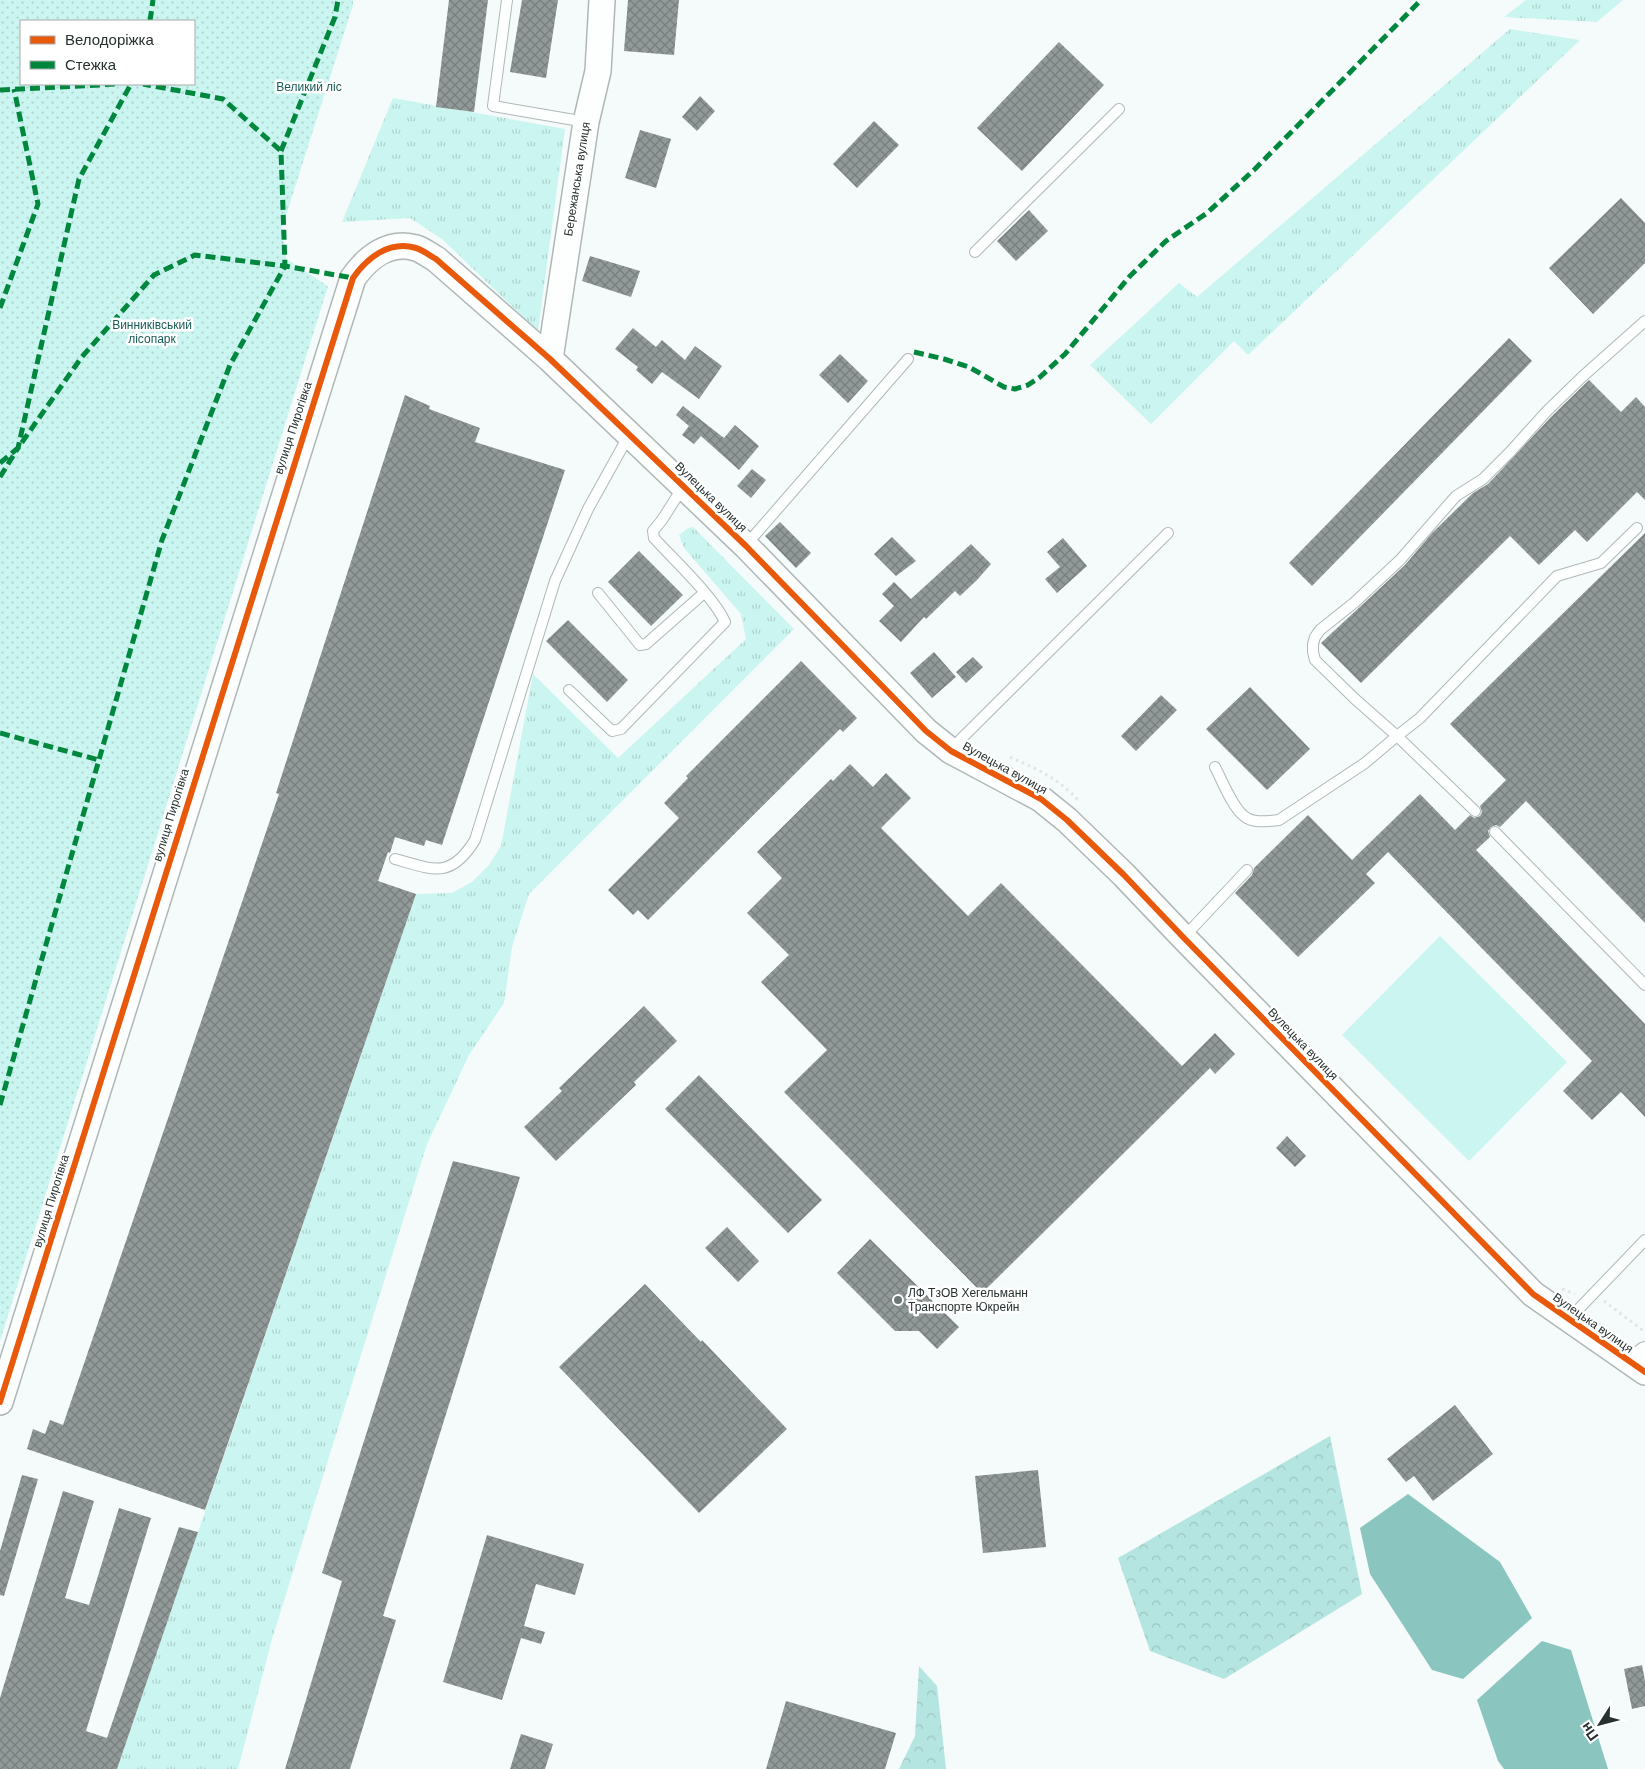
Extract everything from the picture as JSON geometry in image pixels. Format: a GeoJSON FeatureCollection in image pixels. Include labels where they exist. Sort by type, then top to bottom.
{"type":"FeatureCollection","features":[{"type":"Feature","properties":{"kind":"street","name":"Бережанська вулиця"},"geometry":{"type":"LineString","coordinates":[[550,359],[586,122],[598,71],[602,0]]}},
{"type":"Feature","properties":{"kind":"street","name":"Вулецька вулиця"},"geometry":{"type":"LineString","coordinates":[[386,249],[416,248],[436,260],[550,359],[746,546],[926,731],[952,751],[1041,799],[1067,820],[1124,875],[1533,1294],[1569,1319],[1640,1363]]}},
{"type":"Feature","properties":{"kind":"street","name":"вулиця Пирогівка"},"geometry":{"type":"LineString","coordinates":[[0,1402],[352,278],[372,256],[386,249]]}},
{"type":"Feature","properties":{"kind":"lane"},"geometry":{"type":"LineString","coordinates":[[507,0],[493,106],[586,122]]}},
{"type":"Feature","properties":{"kind":"lane"},"geometry":{"type":"LineString","coordinates":[[975,252],[1120,109]]}},
{"type":"Feature","properties":{"kind":"lane"},"geometry":{"type":"LineString","coordinates":[[1475,811],[1398,736],[1315,660],[1313,644],[1315,637],[1320,630],[1355,602],[1400,560],[1456,496],[1483,479],[1511,452],[1547,410],[1582,376],[1645,321]]}},
{"type":"Feature","properties":{"kind":"lane"},"geometry":{"type":"LineString","coordinates":[[746,546],[908,359]]}},
{"type":"Feature","properties":{"kind":"lane"},"geometry":{"type":"LineString","coordinates":[[395,859],[426,868],[451,867],[468,852],[475,840],[555,581],[588,509],[629,435]]}},
{"type":"Feature","properties":{"kind":"lane"},"geometry":{"type":"LineString","coordinates":[[569,690],[612,731],[622,729],[725,622],[704,593],[654,538],[653,531],[683,487]]}},
{"type":"Feature","properties":{"kind":"lane"},"geometry":{"type":"LineString","coordinates":[[1215,767],[1229,796],[1244,816],[1265,822],[1279,820],[1365,763],[1420,718],[1558,576],[1601,563],[1637,528]]}},
{"type":"Feature","properties":{"kind":"lane"},"geometry":{"type":"LineString","coordinates":[[952,751],[960,740],[1168,533]]}},
{"type":"Feature","properties":{"kind":"lane"},"geometry":{"type":"LineString","coordinates":[[598,593],[640,645],[646,644],[704,593]]}},
{"type":"Feature","properties":{"kind":"lane"},"geometry":{"type":"LineString","coordinates":[[1495,832],[1645,985]]}},
{"type":"Feature","properties":{"kind":"lane"},"geometry":{"type":"LineString","coordinates":[[1183,937],[1247,870]]}},
{"type":"Feature","properties":{"kind":"lane"},"geometry":{"type":"LineString","coordinates":[[1569,1319],[1645,1240]]}},
{"type":"Feature","properties":{"kind":"path"},"geometry":{"type":"LineString","coordinates":[[1008,756],[1039,770],[1066,787],[1086,809]]}},
{"type":"Feature","properties":{"kind":"path"},"geometry":{"type":"LineString","coordinates":[[1560,1288],[1568,1290],[1595,1306],[1602,1301],[1606,1302],[1645,1332]]}},
{"type":"Feature","properties":{"kind":"green space","name":"Винниківський лісопарк"},"geometry":{"type":"Polygon","coordinates":[[[0,0],[353,0],[282,228],[286,259],[328,286],[0,1341],[0,0]]]}},
{"type":"Feature","properties":{"kind":"green space"},"geometry":{"type":"Polygon","coordinates":[[[1526,0],[1623,0],[1597,22],[1504,17],[1526,0]]]}},
{"type":"Feature","properties":{"kind":"green space"},"geometry":{"type":"Polygon","coordinates":[[[1510,29],[1580,40],[1248,355],[1234,341],[1151,424],[1090,365],[1179,283],[1197,297],[1510,29]]]}},
{"type":"Feature","properties":{"kind":"green space"},"geometry":{"type":"Polygon","coordinates":[[[393,98],[565,129],[538,331],[442,239],[410,218],[342,222],[393,98]]]}},
{"type":"Feature","properties":{"kind":"green space"},"geometry":{"type":"Polygon","coordinates":[[[693,527],[794,629],[529,894],[512,947],[504,1003],[469,1055],[427,1144],[272,1639],[238,1769],[117,1769],[416,894],[452,893],[472,882],[489,865],[501,846],[533,674],[618,758],[746,639],[741,614],[684,548],[679,535],[688,528],[693,527]]]}},
{"type":"Feature","properties":{"kind":"green space"},"geometry":{"type":"Polygon","coordinates":[[[1440,936],[1567,1062],[1469,1161],[1342,1035],[1440,936]]]}},
{"type":"Feature","properties":{"kind":"green space"},"geometry":{"type":"Polygon","coordinates":[[[1330,1436],[1362,1594],[1224,1679],[1150,1651],[1118,1558],[1330,1436]]]}},
{"type":"Feature","properties":{"kind":"green space"},"geometry":{"type":"Polygon","coordinates":[[[919,1666],[937,1686],[946,1769],[899,1769],[915,1736],[919,1666]]]}},
{"type":"Feature","properties":{"kind":"shaded area"},"geometry":{"type":"Polygon","coordinates":[[[1408,1494],[1500,1562],[1532,1618],[1463,1679],[1432,1670],[1370,1574],[1360,1528],[1408,1494]]]}},
{"type":"Feature","properties":{"kind":"shaded area"},"geometry":{"type":"Polygon","coordinates":[[[1542,1641],[1571,1650],[1608,1769],[1504,1769],[1498,1761],[1477,1700],[1542,1641]]]}},
{"type":"Feature","properties":{"kind":"building"},"geometry":{"type":"Polygon","coordinates":[[[449,0],[488,0],[474,112],[436,107],[449,0]]]}},
{"type":"Feature","properties":{"kind":"building"},"geometry":{"type":"Polygon","coordinates":[[[522,0],[558,0],[546,78],[510,72],[522,0]]]}},
{"type":"Feature","properties":{"kind":"building"},"geometry":{"type":"Polygon","coordinates":[[[628,0],[679,0],[674,55],[624,51],[628,0]]]}},
{"type":"Feature","properties":{"kind":"building"},"geometry":{"type":"Polygon","coordinates":[[[1059,42],[1104,85],[1022,171],[977,128],[1059,42]]]}},
{"type":"Feature","properties":{"kind":"building"},"geometry":{"type":"Polygon","coordinates":[[[700,96],[715,111],[697,131],[682,117],[700,96]]]}},
{"type":"Feature","properties":{"kind":"building"},"geometry":{"type":"Polygon","coordinates":[[[874,121],[899,145],[857,188],[833,164],[874,121]]]}},
{"type":"Feature","properties":{"kind":"building"},"geometry":{"type":"Polygon","coordinates":[[[640,130],[671,139],[656,188],[625,178],[640,130]]]}},
{"type":"Feature","properties":{"kind":"building"},"geometry":{"type":"Polygon","coordinates":[[[1621,198],[1645,223],[1645,263],[1593,314],[1549,268],[1621,198]]]}},
{"type":"Feature","properties":{"kind":"building"},"geometry":{"type":"Polygon","coordinates":[[[1029,210],[1048,231],[1016,261],[997,241],[1029,210]]]}},
{"type":"Feature","properties":{"kind":"building"},"geometry":{"type":"Polygon","coordinates":[[[590,256],[640,271],[631,297],[582,281],[590,256]]]}},
{"type":"Feature","properties":{"kind":"building"},"geometry":{"type":"Polygon","coordinates":[[[633,328],[656,347],[662,340],[685,360],[695,346],[722,366],[699,399],[662,372],[652,384],[636,370],[638,367],[615,349],[633,328]]]}},
{"type":"Feature","properties":{"kind":"building"},"geometry":{"type":"Polygon","coordinates":[[[1509,338],[1532,361],[1312,586],[1289,563],[1509,338]]]}},
{"type":"Feature","properties":{"kind":"building"},"geometry":{"type":"Polygon","coordinates":[[[840,354],[868,381],[848,403],[819,375],[840,354]]]}},
{"type":"Feature","properties":{"kind":"building"},"geometry":{"type":"Polygon","coordinates":[[[1589,380],[1621,412],[1636,397],[1645,407],[1645,500],[1637,492],[1587,542],[1575,530],[1539,565],[1510,536],[1361,683],[1321,643],[1405,565],[1432,533],[1473,493],[1488,484],[1589,380]]]}},
{"type":"Feature","properties":{"kind":"building"},"geometry":{"type":"Polygon","coordinates":[[[405,395],[430,406],[429,409],[480,428],[475,442],[565,470],[442,845],[426,840],[424,846],[395,837],[390,853],[388,852],[378,881],[416,894],[205,1510],[27,1449],[33,1429],[45,1434],[50,1420],[63,1425],[279,794],[276,793],[405,395]]]}},
{"type":"Feature","properties":{"kind":"building"},"geometry":{"type":"Polygon","coordinates":[[[683,406],[724,438],[735,425],[759,446],[739,470],[701,436],[694,444],[682,435],[689,426],[676,415],[683,406]]]}},
{"type":"Feature","properties":{"kind":"building"},"geometry":{"type":"Polygon","coordinates":[[[752,469],[766,480],[751,498],[737,486],[752,469]]]}},
{"type":"Feature","properties":{"kind":"building"},"geometry":{"type":"Polygon","coordinates":[[[780,522],[811,553],[796,568],[765,536],[780,522]]]}},
{"type":"Feature","properties":{"kind":"building"},"geometry":{"type":"Polygon","coordinates":[[[1645,533],[1645,923],[1526,801],[1500,827],[1496,825],[1491,827],[1488,831],[1490,837],[1476,850],[1645,1024],[1645,1117],[1621,1092],[1592,1120],[1563,1091],[1592,1061],[1388,852],[1366,874],[1375,883],[1298,957],[1235,893],[1252,875],[1254,868],[1308,815],[1352,860],[1420,794],[1455,830],[1470,815],[1474,818],[1480,816],[1482,812],[1480,806],[1506,780],[1450,724],[1645,533]]]}},
{"type":"Feature","properties":{"kind":"building"},"geometry":{"type":"Polygon","coordinates":[[[892,537],[916,561],[896,576],[874,554],[892,537]]]}},
{"type":"Feature","properties":{"kind":"building"},"geometry":{"type":"Polygon","coordinates":[[[1063,538],[1087,566],[1057,593],[1045,579],[1060,567],[1047,552],[1063,538]]]}},
{"type":"Feature","properties":{"kind":"building"},"geometry":{"type":"Polygon","coordinates":[[[971,544],[991,564],[960,596],[955,591],[926,619],[924,617],[901,642],[879,621],[894,606],[882,594],[894,582],[911,599],[971,544]]]}},
{"type":"Feature","properties":{"kind":"building"},"geometry":{"type":"Polygon","coordinates":[[[639,551],[683,595],[651,626],[608,582],[639,551]]]}},
{"type":"Feature","properties":{"kind":"building"},"geometry":{"type":"Polygon","coordinates":[[[568,620],[628,680],[607,702],[546,641],[568,620]]]}},
{"type":"Feature","properties":{"kind":"building"},"geometry":{"type":"Polygon","coordinates":[[[934,652],[956,677],[932,698],[910,673],[934,652]]]}},
{"type":"Feature","properties":{"kind":"building"},"geometry":{"type":"Polygon","coordinates":[[[973,657],[983,667],[966,683],[956,672],[973,657]]]}},
{"type":"Feature","properties":{"kind":"building"},"geometry":{"type":"Polygon","coordinates":[[[801,661],[857,718],[843,732],[840,729],[648,920],[638,910],[633,915],[608,890],[679,818],[664,803],[688,778],[686,776],[801,661]]]}},
{"type":"Feature","properties":{"kind":"building"},"geometry":{"type":"Polygon","coordinates":[[[1250,687],[1310,749],[1267,790],[1206,729],[1250,687]]]}},
{"type":"Feature","properties":{"kind":"building"},"geometry":{"type":"Polygon","coordinates":[[[1161,695],[1177,710],[1136,751],[1121,736],[1161,695]]]}},
{"type":"Feature","properties":{"kind":"building"},"geometry":{"type":"Polygon","coordinates":[[[850,764],[873,787],[886,773],[911,798],[881,828],[968,916],[1001,883],[1182,1066],[1215,1033],[1235,1054],[1215,1074],[1210,1068],[982,1293],[784,1092],[827,1050],[761,982],[789,955],[747,913],[782,878],[757,852],[831,779],[833,781],[850,764]]]}},
{"type":"Feature","properties":{"kind":"building"},"geometry":{"type":"Polygon","coordinates":[[[644,1006],[677,1041],[634,1082],[636,1085],[556,1161],[524,1127],[562,1091],[559,1088],[644,1006]]]}},
{"type":"Feature","properties":{"kind":"building"},"geometry":{"type":"Polygon","coordinates":[[[699,1075],[822,1200],[788,1233],[665,1109],[699,1075]]]}},
{"type":"Feature","properties":{"kind":"building"},"geometry":{"type":"Polygon","coordinates":[[[1287,1136],[1306,1156],[1295,1167],[1276,1148],[1287,1136]]]}},
{"type":"Feature","properties":{"kind":"building"},"geometry":{"type":"Polygon","coordinates":[[[453,1161],[520,1177],[383,1616],[396,1620],[350,1769],[285,1769],[342,1581],[322,1573],[453,1161]]]}},
{"type":"Feature","properties":{"kind":"building"},"geometry":{"type":"Polygon","coordinates":[[[727,1227],[759,1261],[738,1282],[705,1248],[727,1227]]]}},
{"type":"Feature","properties":{"kind":"building","name":"ЛФ ТзОВ Хегельманн Транспорте Юкрейн"},"geometry":{"type":"Polygon","coordinates":[[[870,1239],[959,1327],[937,1349],[919,1331],[895,1331],[837,1273],[870,1239]]]}},
{"type":"Feature","properties":{"kind":"building"},"geometry":{"type":"Polygon","coordinates":[[[645,1284],[701,1342],[702,1340],[787,1429],[699,1513],[559,1367],[645,1284]]]}},
{"type":"Feature","properties":{"kind":"building"},"geometry":{"type":"Polygon","coordinates":[[[1455,1405],[1493,1454],[1433,1501],[1414,1476],[1406,1482],[1387,1459],[1455,1405]]]}},
{"type":"Feature","properties":{"kind":"building"},"geometry":{"type":"Polygon","coordinates":[[[1038,1470],[1046,1547],[983,1553],[975,1476],[1038,1470]]]}},
{"type":"Feature","properties":{"kind":"building"},"geometry":{"type":"Polygon","coordinates":[[[22,1475],[38,1479],[4,1596],[0,1595],[0,1551],[22,1475]]]}},
{"type":"Feature","properties":{"kind":"building"},"geometry":{"type":"Polygon","coordinates":[[[63,1491],[94,1501],[65,1598],[89,1605],[119,1508],[151,1518],[86,1731],[107,1738],[179,1527],[198,1532],[117,1769],[0,1769],[0,1698],[63,1491]]]}},
{"type":"Feature","properties":{"kind":"building"},"geometry":{"type":"Polygon","coordinates":[[[487,1535],[584,1564],[575,1595],[536,1584],[524,1626],[545,1632],[541,1644],[521,1638],[502,1700],[443,1682],[487,1535]]]}},
{"type":"Feature","properties":{"kind":"building"},"geometry":{"type":"Polygon","coordinates":[[[1642,1665],[1645,1681],[1645,1706],[1632,1709],[1624,1669],[1642,1665]]]}},
{"type":"Feature","properties":{"kind":"building"},"geometry":{"type":"Polygon","coordinates":[[[786,1701],[896,1733],[885,1769],[766,1769],[786,1701]]]}},
{"type":"Feature","properties":{"kind":"building"},"geometry":{"type":"Polygon","coordinates":[[[521,1734],[553,1744],[545,1769],[510,1769],[521,1734]]]}},
{"type":"Feature","properties":{"kind":"marked path"},"geometry":{"type":"LineString","coordinates":[[150,20],[153,0]]}},
{"type":"Feature","properties":{"kind":"marked path"},"geometry":{"type":"LineString","coordinates":[[281,151],[335,17],[338,0]]}},
{"type":"Feature","properties":{"kind":"marked path"},"geometry":{"type":"LineString","coordinates":[[914,352],[969,367],[1004,387],[1015,389],[1028,385],[1040,377],[1065,354],[1130,276],[1166,241],[1207,213],[1255,169],[1421,0]]}},
{"type":"Feature","properties":{"kind":"marked path"},"geometry":{"type":"LineString","coordinates":[[0,90],[98,85]]}},
{"type":"Feature","properties":{"kind":"marked path"},"geometry":{"type":"LineString","coordinates":[[0,477],[18,448],[79,179],[130,85]]}},
{"type":"Feature","properties":{"kind":"marked path"},"geometry":{"type":"LineString","coordinates":[[0,1105],[162,540],[230,365],[285,266],[281,151],[223,99],[148,85]]}},
{"type":"Feature","properties":{"kind":"marked path"},"geometry":{"type":"LineString","coordinates":[[0,308],[38,204],[14,89]]}},
{"type":"Feature","properties":{"kind":"marked path"},"geometry":{"type":"LineString","coordinates":[[0,463],[18,448],[81,358],[154,275],[195,255],[285,266],[353,278]]}},
{"type":"Feature","properties":{"kind":"marked path"},"geometry":{"type":"LineString","coordinates":[[0,733],[99,760]]}},
{"type":"Feature","properties":{"kind":"cycle path"},"geometry":{"type":"LineString","coordinates":[[0,1402],[353,278],[365,264],[380,252],[397,246],[419,249],[436,259],[550,359],[746,546],[926,731],[951,751],[1041,799],[1067,820],[1124,875],[1533,1294],[1645,1372]]}},
{"type":"Feature","properties":{"kind":"place","name":"ЛФ ТзОВ Хегельманн Транспорте Юкрейн"},"geometry":{"type":"Point","coordinates":[898,1300]}},
{"type":"Feature","properties":{"kind":"park label","name":"Великий ліс"},"geometry":{"type":"Point","coordinates":[309,87]}}]}
